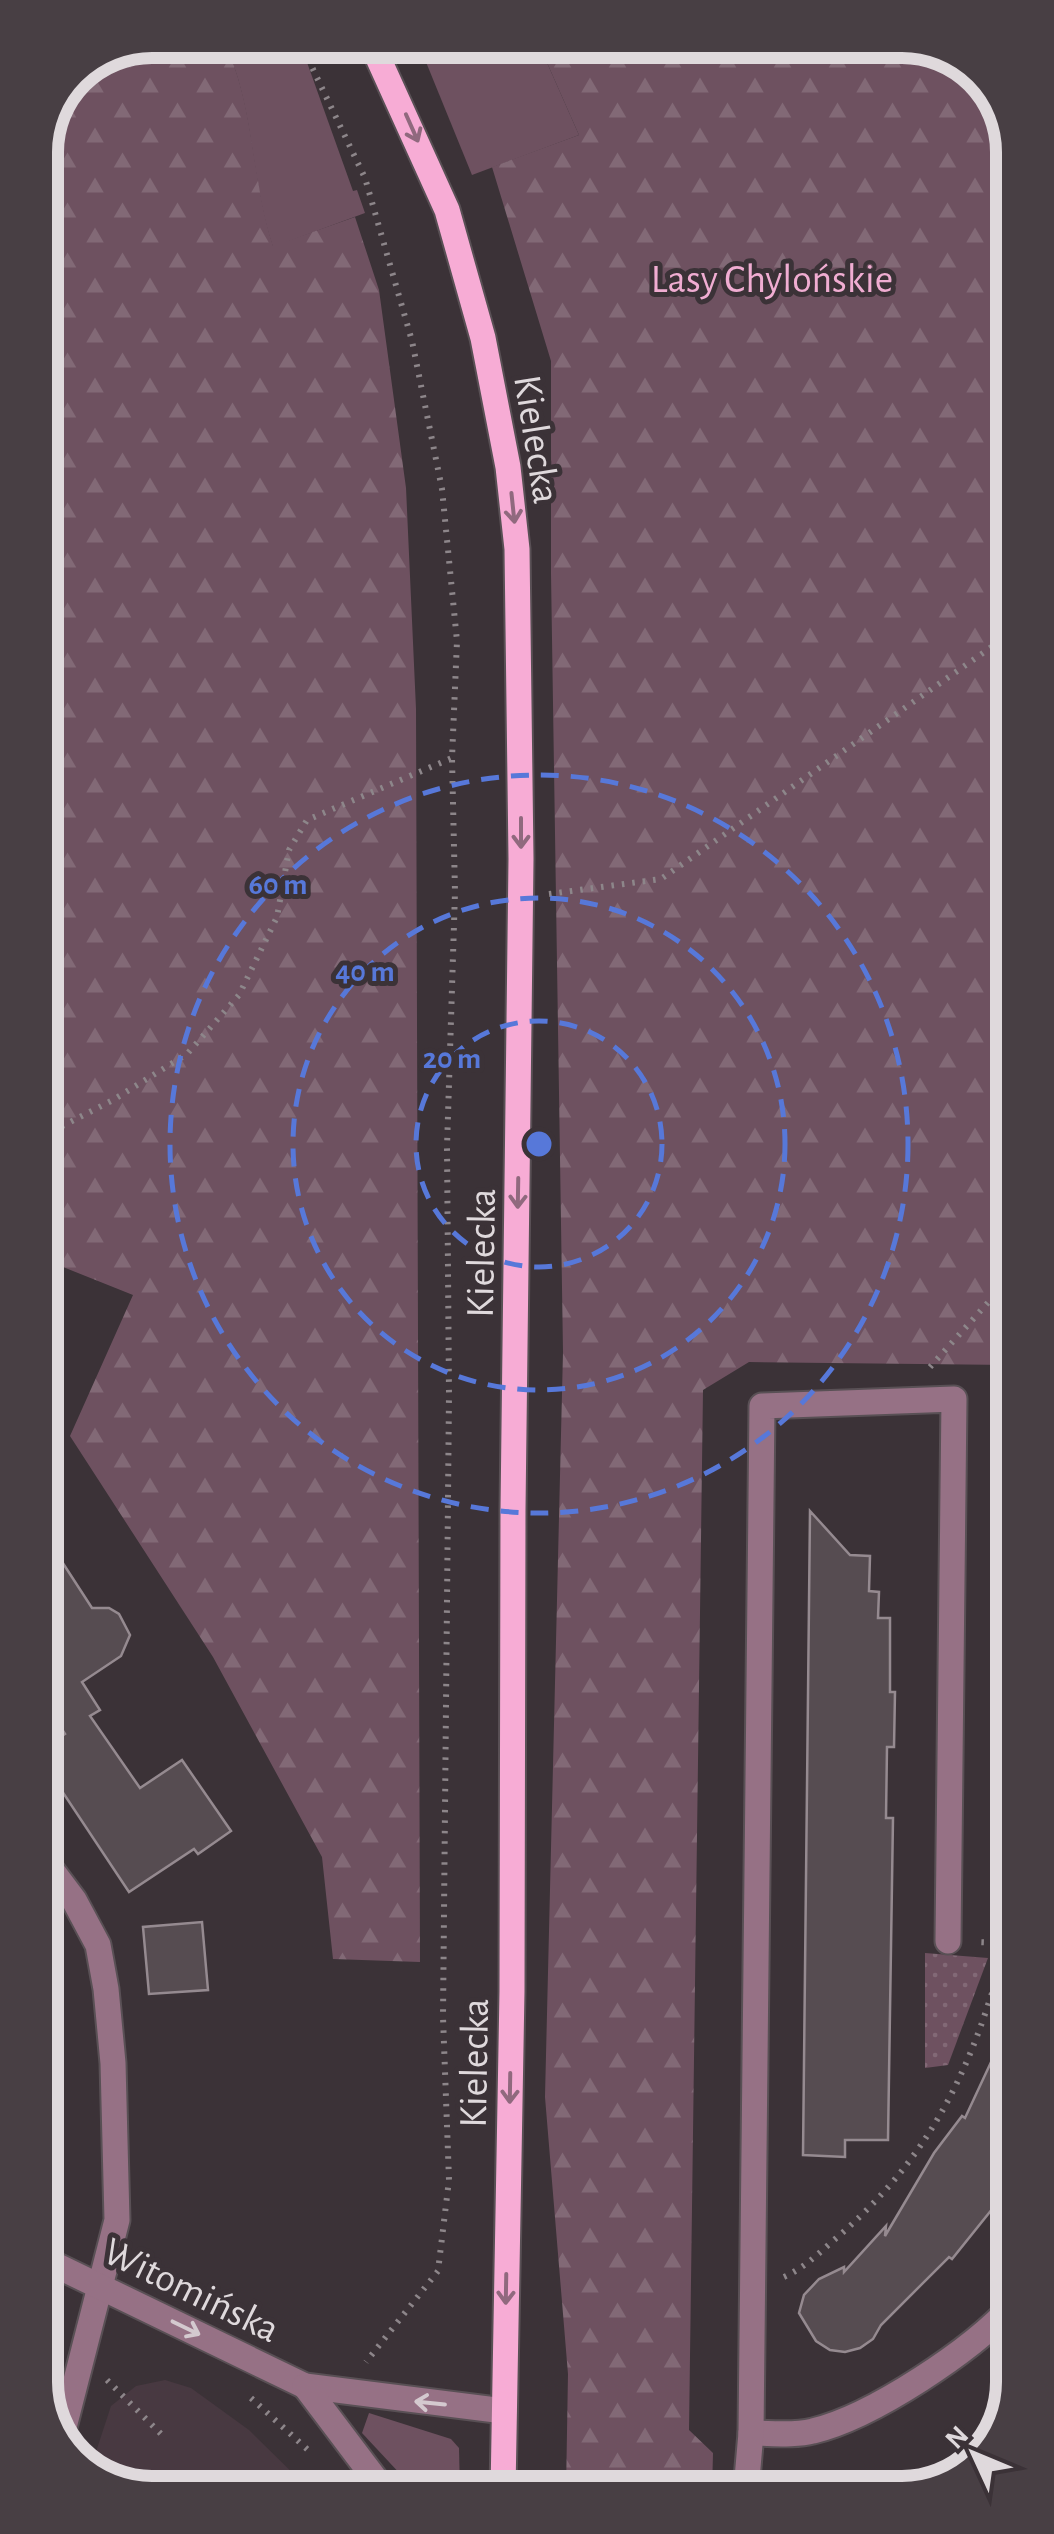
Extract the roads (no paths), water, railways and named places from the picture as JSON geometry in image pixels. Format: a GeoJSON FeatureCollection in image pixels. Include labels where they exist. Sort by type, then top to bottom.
{"type":"FeatureCollection","features":[{"type":"Feature","properties":{"kind":"main road","name":"Kielecka"},"geometry":{"type":"LineString","coordinates":[[378,58],[446,210],[483,338],[508,467],[517,549],[520,898],[512,1971],[503,2476]]}},
{"type":"Feature","properties":{"kind":"street"},"geometry":{"type":"LineString","coordinates":[[747,2476],[751,2433],[762,1406],[954,1399],[948,1940]]}},
{"type":"Feature","properties":{"kind":"street"},"geometry":{"type":"LineString","coordinates":[[58,1879],[98,1945],[106,1989],[113,2063],[117,2220],[65,2419]]}},
{"type":"Feature","properties":{"kind":"street","name":"Witomińska"},"geometry":{"type":"LineString","coordinates":[[58,2266],[305,2386],[504,2411]]}},
{"type":"Feature","properties":{"kind":"street"},"geometry":{"type":"LineString","coordinates":[[751,2433],[807,2433],[832,2426],[930,2371],[996,2319]]}},
{"type":"Feature","properties":{"kind":"street","name":"Witomińska"},"geometry":{"type":"LineString","coordinates":[[305,2386],[373,2476]]}},
{"type":"Feature","properties":{"kind":"park label","name":"Lasy Chylońskie"},"geometry":{"type":"Point","coordinates":[772,278]}}]}
